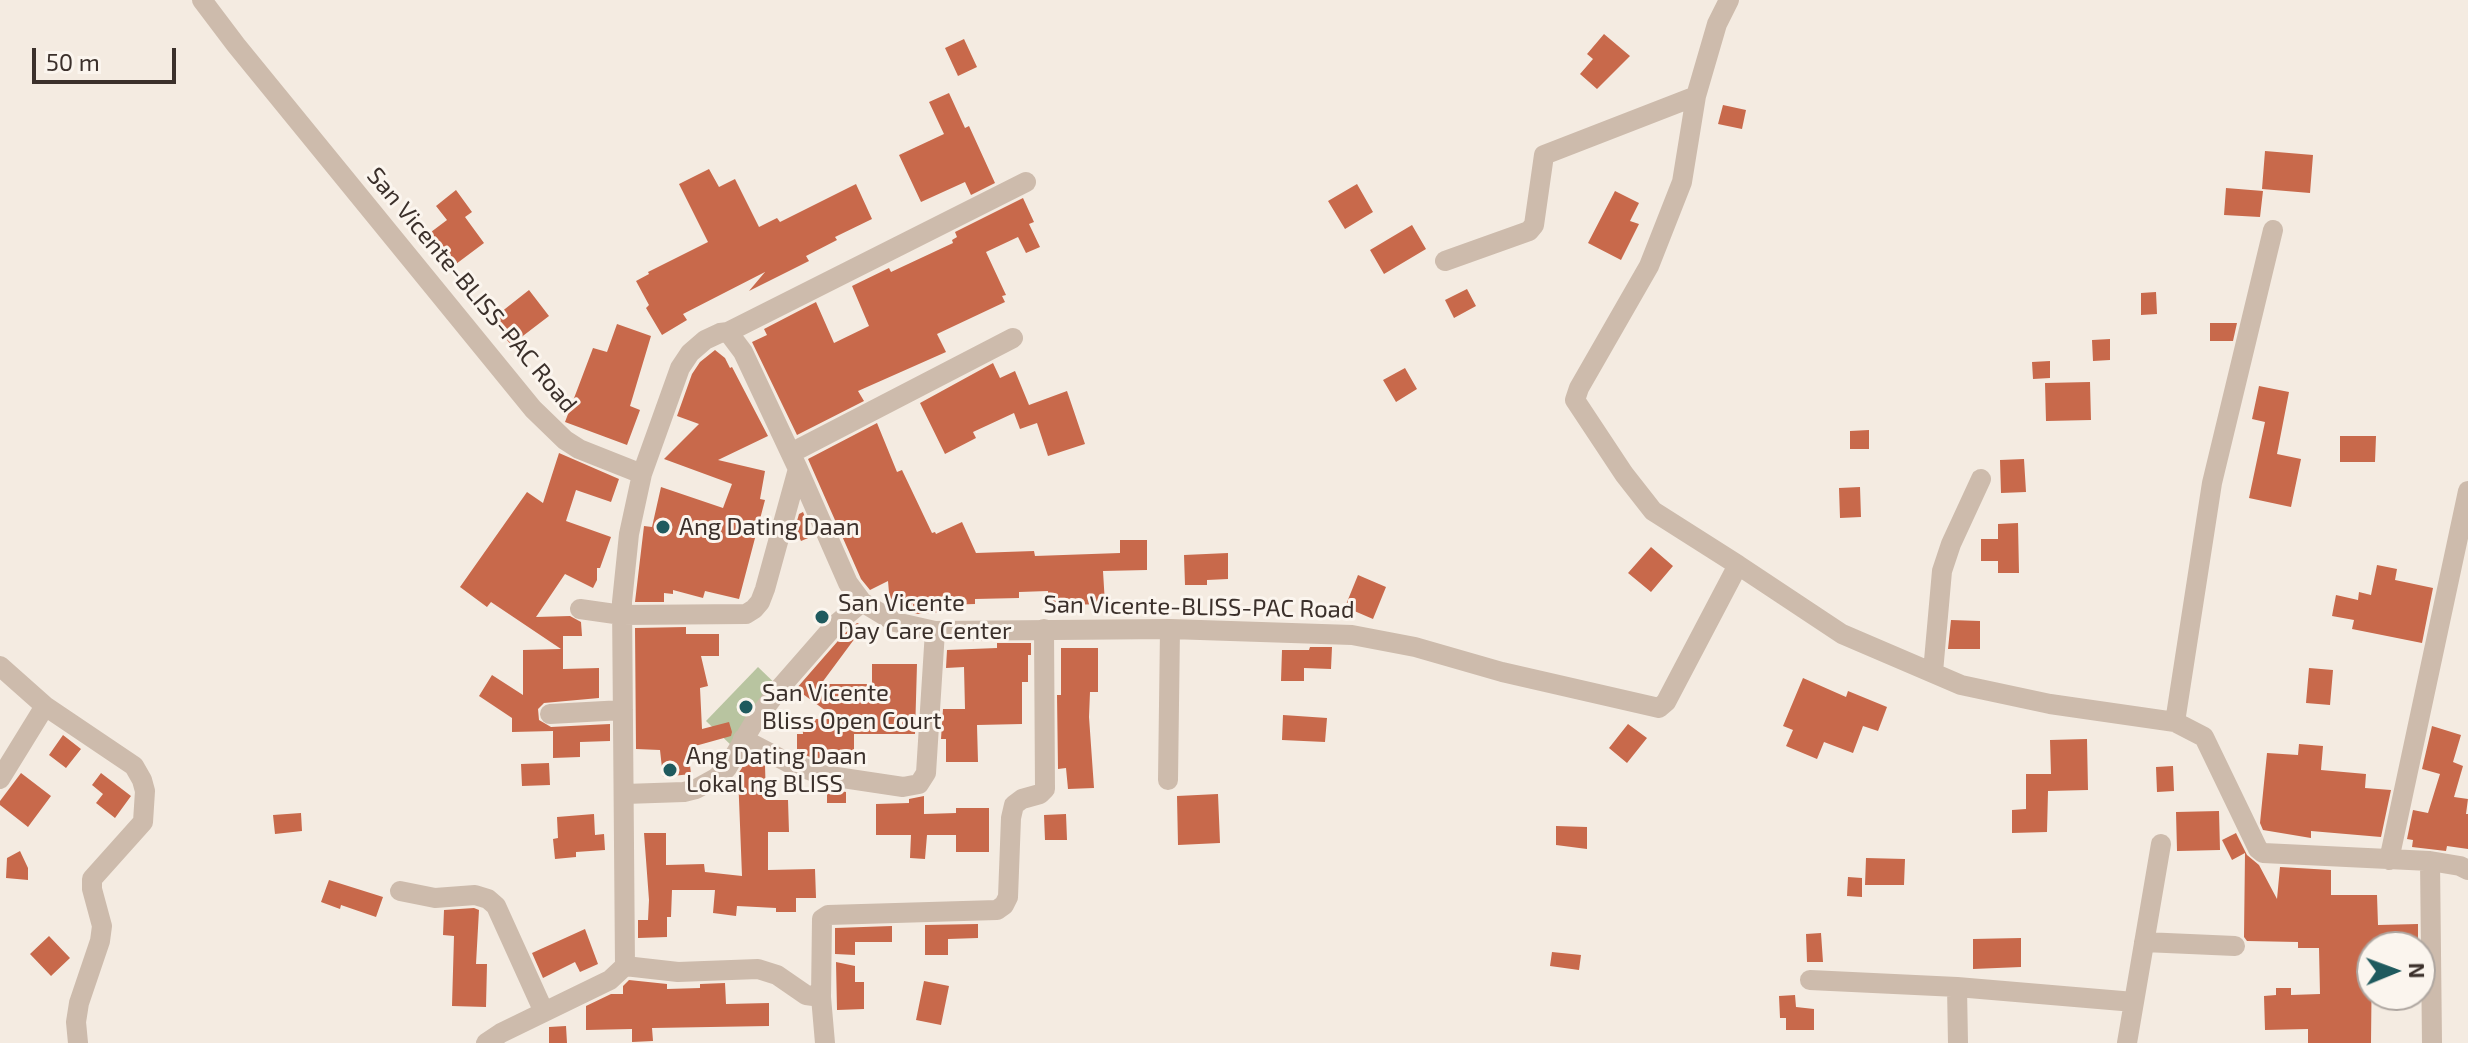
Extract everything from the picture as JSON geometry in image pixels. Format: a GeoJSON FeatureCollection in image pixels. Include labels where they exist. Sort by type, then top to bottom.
{"type":"FeatureCollection","features":[{"type":"Feature","properties":{"kind":"street","name":"San Vicente-BLISS-PAC Road"},"geometry":{"type":"LineString","coordinates":[[202,0],[533,409],[579,449],[642,474]]}},
{"type":"Feature","properties":{"kind":"street"},"geometry":{"type":"LineString","coordinates":[[1729,0],[1717,24],[1696,96],[1682,182],[1649,266],[1575,400],[1624,474],[1653,511],[1842,634],[1961,685],[2050,704],[2175,722],[2204,737],[2258,849],[2263,853],[2430,861],[2465,866]]}},
{"type":"Feature","properties":{"kind":"street"},"geometry":{"type":"LineString","coordinates":[[1445,261],[1529,231],[1534,225],[1544,155],[1696,96]]}},
{"type":"Feature","properties":{"kind":"street"},"geometry":{"type":"LineString","coordinates":[[486,1043],[610,980],[625,966],[622,615],[625,560],[642,474],[680,368],[690,353],[705,340],[728,332],[1026,182]]}},
{"type":"Feature","properties":{"kind":"street"},"geometry":{"type":"LineString","coordinates":[[2175,722],[2212,483],[2273,230]]}},
{"type":"Feature","properties":{"kind":"street","name":"San Vicente-BLISS-PAC Road"},"geometry":{"type":"LineString","coordinates":[[728,332],[743,352],[848,583],[862,602],[895,622],[935,631],[1170,629],[1352,635],[1415,647],[1502,672],[1659,708],[1666,702],[1738,565]]}},
{"type":"Feature","properties":{"kind":"street"},"geometry":{"type":"LineString","coordinates":[[580,609],[622,615],[746,614],[754,609],[765,589],[795,461],[1013,338]]}},
{"type":"Feature","properties":{"kind":"street"},"geometry":{"type":"LineString","coordinates":[[1933,672],[1942,571],[1981,479]]}},
{"type":"Feature","properties":{"kind":"street"},"geometry":{"type":"LineString","coordinates":[[2389,860],[2468,491]]}},
{"type":"Feature","properties":{"kind":"street"},"geometry":{"type":"LineString","coordinates":[[625,794],[684,792],[704,786],[727,768],[743,739],[811,651],[862,602]]}},
{"type":"Feature","properties":{"kind":"street"},"geometry":{"type":"LineString","coordinates":[[825,1043],[821,997],[822,919],[828,915],[973,912],[997,910],[1004,905],[1008,897],[1014,805],[1045,789],[1044,629]]}},
{"type":"Feature","properties":{"kind":"street"},"geometry":{"type":"LineString","coordinates":[[1168,780],[1170,629]]}},
{"type":"Feature","properties":{"kind":"street"},"geometry":{"type":"LineString","coordinates":[[743,739],[787,762],[823,775],[903,787],[919,784],[926,773],[935,631]]}},
{"type":"Feature","properties":{"kind":"street"},"geometry":{"type":"LineString","coordinates":[[0,666],[45,706],[134,766],[145,791],[143,822],[92,879],[102,926],[79,1003],[76,1022],[78,1043]]}},
{"type":"Feature","properties":{"kind":"street"},"geometry":{"type":"LineString","coordinates":[[0,779],[45,706]]}},
{"type":"Feature","properties":{"kind":"street"},"geometry":{"type":"LineString","coordinates":[[550,714],[623,710]]}},
{"type":"Feature","properties":{"kind":"street"},"geometry":{"type":"LineString","coordinates":[[2127,1043],[2161,844]]}},
{"type":"Feature","properties":{"kind":"street"},"geometry":{"type":"LineString","coordinates":[[2430,861],[2432,1043]]}},
{"type":"Feature","properties":{"kind":"street"},"geometry":{"type":"LineString","coordinates":[[400,891],[435,898],[475,895],[488,899],[496,906],[544,1012]]}},
{"type":"Feature","properties":{"kind":"street"},"geometry":{"type":"LineString","coordinates":[[2144,942],[2235,946]]}},
{"type":"Feature","properties":{"kind":"street"},"geometry":{"type":"LineString","coordinates":[[625,966],[678,972],[758,969],[777,975],[806,995],[821,997]]}},
{"type":"Feature","properties":{"kind":"street"},"geometry":{"type":"LineString","coordinates":[[1810,980],[1957,987],[2134,1002]]}},
{"type":"Feature","properties":{"kind":"street"},"geometry":{"type":"LineString","coordinates":[[1957,987],[1958,1043]]}},
{"type":"Feature","properties":{"kind":"green space","name":"San Vicente Bliss Open Court"},"geometry":{"type":"Polygon","coordinates":[[[758,667],[786,694],[734,748],[706,721],[758,667]]]}},
{"type":"Feature","properties":{"kind":"building"},"geometry":{"type":"Polygon","coordinates":[[[1604,34],[1630,56],[1597,89],[1580,74],[1593,59],[1587,54],[1604,34]]]}},
{"type":"Feature","properties":{"kind":"building"},"geometry":{"type":"Polygon","coordinates":[[[964,39],[977,67],[958,76],[945,48],[964,39]]]}},
{"type":"Feature","properties":{"kind":"building"},"geometry":{"type":"Polygon","coordinates":[[[949,93],[965,128],[969,126],[995,183],[971,195],[965,182],[921,202],[899,155],[944,134],[929,102],[949,93]]]}},
{"type":"Feature","properties":{"kind":"building"},"geometry":{"type":"Polygon","coordinates":[[[1723,105],[1746,110],[1742,129],[1718,124],[1723,105]]]}},
{"type":"Feature","properties":{"kind":"building"},"geometry":{"type":"Polygon","coordinates":[[[2265,151],[2313,155],[2310,193],[2262,189],[2265,151]]]}},
{"type":"Feature","properties":{"kind":"building"},"geometry":{"type":"Polygon","coordinates":[[[709,169],[719,187],[735,179],[759,227],[777,218],[780,222],[856,184],[872,219],[806,256],[809,261],[749,291],[765,272],[683,314],[687,320],[662,335],[646,308],[649,305],[636,281],[708,242],[679,184],[709,169]]]}},
{"type":"Feature","properties":{"kind":"building"},"geometry":{"type":"Polygon","coordinates":[[[1357,184],[1373,212],[1345,229],[1328,201],[1357,184]]]}},
{"type":"Feature","properties":{"kind":"building"},"geometry":{"type":"Polygon","coordinates":[[[2226,188],[2263,191],[2260,217],[2224,215],[2226,188]]]}},
{"type":"Feature","properties":{"kind":"building"},"geometry":{"type":"Polygon","coordinates":[[[456,190],[472,212],[465,217],[484,243],[456,264],[444,249],[439,252],[427,235],[447,220],[436,206],[456,190]]]}},
{"type":"Feature","properties":{"kind":"building"},"geometry":{"type":"Polygon","coordinates":[[[1615,191],[1639,203],[1630,221],[1639,224],[1621,260],[1588,243],[1615,191]]]}},
{"type":"Feature","properties":{"kind":"building"},"geometry":{"type":"Polygon","coordinates":[[[1023,198],[1034,222],[1029,224],[1040,247],[1026,253],[1018,237],[986,252],[1006,295],[1002,296],[1005,302],[937,334],[946,352],[858,391],[864,401],[797,435],[752,342],[767,335],[764,329],[816,302],[834,343],[869,326],[852,286],[953,243],[952,240],[957,237],[955,232],[1023,198]]]}},
{"type":"Feature","properties":{"kind":"building"},"geometry":{"type":"Polygon","coordinates":[[[1412,225],[1426,249],[1384,274],[1370,250],[1412,225]]]}},
{"type":"Feature","properties":{"kind":"building"},"geometry":{"type":"Polygon","coordinates":[[[1467,289],[1476,306],[1454,318],[1445,300],[1467,289]]]}},
{"type":"Feature","properties":{"kind":"building"},"geometry":{"type":"Polygon","coordinates":[[[529,290],[549,316],[511,345],[491,320],[529,290]]]}},
{"type":"Feature","properties":{"kind":"building"},"geometry":{"type":"Polygon","coordinates":[[[2156,292],[2157,314],[2141,315],[2141,293],[2156,292]]]}},
{"type":"Feature","properties":{"kind":"building"},"geometry":{"type":"Polygon","coordinates":[[[2210,323],[2237,323],[2233,341],[2210,341],[2210,323]]]}},
{"type":"Feature","properties":{"kind":"building"},"geometry":{"type":"Polygon","coordinates":[[[617,324],[651,336],[630,406],[640,410],[627,445],[565,422],[593,348],[607,352],[617,324]]]}},
{"type":"Feature","properties":{"kind":"building"},"geometry":{"type":"Polygon","coordinates":[[[2110,339],[2110,360],[2093,361],[2092,340],[2110,339]]]}},
{"type":"Feature","properties":{"kind":"building"},"geometry":{"type":"Polygon","coordinates":[[[715,350],[732,367],[768,436],[718,460],[765,471],[760,499],[765,500],[739,599],[705,591],[703,598],[673,590],[673,594],[664,593],[664,602],[635,602],[644,526],[652,527],[661,487],[723,508],[732,484],[664,459],[699,424],[677,416],[692,374],[700,362],[715,350]]]}},
{"type":"Feature","properties":{"kind":"building"},"geometry":{"type":"Polygon","coordinates":[[[2050,361],[2050,378],[2033,379],[2032,362],[2050,361]]]}},
{"type":"Feature","properties":{"kind":"building"},"geometry":{"type":"Polygon","coordinates":[[[993,363],[1000,378],[1015,371],[1029,405],[1067,391],[1085,444],[1048,456],[1037,423],[1020,429],[1014,413],[973,432],[976,438],[945,454],[920,403],[993,363]]]}},
{"type":"Feature","properties":{"kind":"building"},"geometry":{"type":"Polygon","coordinates":[[[1405,368],[1417,389],[1396,402],[1383,380],[1405,368]]]}},
{"type":"Feature","properties":{"kind":"building"},"geometry":{"type":"Polygon","coordinates":[[[2090,382],[2091,420],[2046,421],[2045,383],[2090,382]]]}},
{"type":"Feature","properties":{"kind":"building"},"geometry":{"type":"Polygon","coordinates":[[[2259,386],[2289,392],[2277,454],[2301,459],[2291,507],[2249,498],[2265,422],[2252,419],[2259,386]]]}},
{"type":"Feature","properties":{"kind":"building"},"geometry":{"type":"Polygon","coordinates":[[[877,423],[897,472],[902,470],[932,533],[962,522],[976,553],[1034,551],[1035,556],[1120,553],[1120,540],[1147,540],[1147,570],[1103,571],[1105,604],[1065,605],[1065,613],[1049,613],[1048,591],[1019,592],[1019,598],[975,599],[975,604],[943,605],[943,612],[918,614],[914,613],[913,604],[890,604],[888,581],[870,590],[861,579],[808,459],[877,423]]]}},
{"type":"Feature","properties":{"kind":"building"},"geometry":{"type":"Polygon","coordinates":[[[1869,430],[1869,449],[1850,449],[1850,431],[1869,430]]]}},
{"type":"Feature","properties":{"kind":"building"},"geometry":{"type":"Polygon","coordinates":[[[2340,436],[2376,436],[2375,462],[2340,462],[2340,436]]]}},
{"type":"Feature","properties":{"kind":"building"},"geometry":{"type":"Polygon","coordinates":[[[559,453],[619,479],[611,502],[576,490],[566,521],[611,537],[600,568],[597,568],[593,588],[565,574],[536,617],[570,616],[581,622],[582,636],[563,636],[563,669],[599,668],[599,698],[544,703],[538,709],[539,720],[551,727],[610,724],[610,741],[580,742],[580,757],[553,758],[553,731],[512,732],[512,718],[479,696],[492,675],[523,695],[523,650],[561,649],[491,602],[487,607],[460,587],[527,492],[543,503],[559,453]]]}},
{"type":"Feature","properties":{"kind":"building"},"geometry":{"type":"Polygon","coordinates":[[[2024,459],[2026,492],[2001,493],[2000,460],[2024,459]]]}},
{"type":"Feature","properties":{"kind":"building"},"geometry":{"type":"Polygon","coordinates":[[[1860,487],[1861,517],[1840,518],[1839,488],[1860,487]]]}},
{"type":"Feature","properties":{"kind":"building"},"geometry":{"type":"Polygon","coordinates":[[[803,512],[813,536],[801,541],[795,528],[799,514],[803,512]]]}},
{"type":"Feature","properties":{"kind":"building"},"geometry":{"type":"Polygon","coordinates":[[[2018,523],[2019,573],[1998,573],[1998,561],[1981,561],[1981,539],[1998,539],[1998,524],[2018,523]]]}},
{"type":"Feature","properties":{"kind":"building"},"geometry":{"type":"Polygon","coordinates":[[[1651,547],[1673,566],[1651,592],[1628,573],[1651,547]]]}},
{"type":"Feature","properties":{"kind":"building"},"geometry":{"type":"Polygon","coordinates":[[[1228,553],[1228,579],[1207,580],[1207,585],[1185,585],[1184,555],[1228,553]]]}},
{"type":"Feature","properties":{"kind":"building"},"geometry":{"type":"Polygon","coordinates":[[[2377,565],[2397,569],[2395,580],[2433,588],[2422,643],[2352,629],[2354,620],[2332,616],[2336,595],[2358,600],[2359,592],[2371,595],[2377,565]]]}},
{"type":"Feature","properties":{"kind":"building"},"geometry":{"type":"Polygon","coordinates":[[[1358,575],[1386,587],[1373,619],[1345,607],[1358,575]]]}},
{"type":"Feature","properties":{"kind":"building"},"geometry":{"type":"Polygon","coordinates":[[[1951,620],[1980,621],[1980,649],[1948,649],[1951,620]]]}},
{"type":"Feature","properties":{"kind":"building"},"geometry":{"type":"Polygon","coordinates":[[[857,623],[864,626],[821,684],[872,684],[872,664],[917,664],[915,734],[854,734],[854,764],[826,762],[824,758],[797,752],[797,734],[803,734],[802,719],[837,719],[796,689],[857,623]]]}},
{"type":"Feature","properties":{"kind":"building"},"geometry":{"type":"Polygon","coordinates":[[[686,627],[686,634],[719,634],[719,656],[701,656],[708,686],[700,688],[702,729],[729,722],[732,732],[731,736],[688,748],[691,774],[663,777],[660,750],[636,749],[635,628],[686,627]]]}},
{"type":"Feature","properties":{"kind":"building"},"geometry":{"type":"Polygon","coordinates":[[[997,643],[1031,643],[1028,682],[1022,682],[1022,724],[977,725],[978,762],[946,762],[946,739],[941,739],[943,709],[965,709],[964,667],[946,668],[947,650],[997,648],[997,643]]]}},
{"type":"Feature","properties":{"kind":"building"},"geometry":{"type":"Polygon","coordinates":[[[1310,647],[1332,647],[1331,669],[1304,668],[1304,681],[1281,681],[1282,650],[1309,650],[1310,647]]]}},
{"type":"Feature","properties":{"kind":"building"},"geometry":{"type":"Polygon","coordinates":[[[1061,648],[1098,648],[1098,692],[1090,692],[1089,717],[1094,788],[1068,789],[1066,768],[1058,769],[1057,695],[1061,695],[1061,648]]]}},
{"type":"Feature","properties":{"kind":"building"},"geometry":{"type":"Polygon","coordinates":[[[2309,668],[2333,670],[2330,705],[2306,703],[2309,668]]]}},
{"type":"Feature","properties":{"kind":"building"},"geometry":{"type":"Polygon","coordinates":[[[1803,678],[1846,697],[1848,691],[1887,707],[1878,731],[1863,726],[1853,753],[1824,742],[1817,759],[1786,746],[1793,730],[1783,726],[1803,678]]]}},
{"type":"Feature","properties":{"kind":"building"},"geometry":{"type":"Polygon","coordinates":[[[1283,715],[1327,718],[1325,742],[1282,740],[1283,715]]]}},
{"type":"Feature","properties":{"kind":"building"},"geometry":{"type":"Polygon","coordinates":[[[1628,724],[1647,738],[1627,763],[1609,748],[1628,724]]]}},
{"type":"Feature","properties":{"kind":"building"},"geometry":{"type":"Polygon","coordinates":[[[2432,726],[2461,735],[2453,762],[2463,766],[2454,797],[2468,799],[2468,849],[2447,846],[2446,851],[2412,847],[2413,840],[2407,839],[2413,810],[2428,813],[2440,774],[2422,769],[2432,726]]]}},
{"type":"Feature","properties":{"kind":"building"},"geometry":{"type":"Polygon","coordinates":[[[63,735],[81,749],[66,768],[49,755],[63,735]]]}},
{"type":"Feature","properties":{"kind":"building"},"geometry":{"type":"Polygon","coordinates":[[[2087,739],[2088,790],[2048,791],[2047,832],[2012,833],[2012,810],[2026,809],[2026,774],[2051,774],[2050,740],[2087,739]]]}},
{"type":"Feature","properties":{"kind":"building"},"geometry":{"type":"Polygon","coordinates":[[[2299,744],[2323,746],[2321,770],[2366,774],[2365,788],[2391,790],[2381,837],[2311,831],[2311,838],[2263,830],[2260,823],[2267,753],[2298,755],[2299,744]]]}},
{"type":"Feature","properties":{"kind":"building"},"geometry":{"type":"Polygon","coordinates":[[[749,757],[765,765],[766,800],[788,800],[789,832],[768,832],[768,870],[815,869],[816,898],[796,898],[796,912],[737,906],[736,916],[713,913],[715,890],[672,890],[667,937],[638,938],[638,920],[648,920],[644,833],[666,833],[666,865],[704,864],[705,872],[742,876],[738,774],[749,757]]]}},
{"type":"Feature","properties":{"kind":"building"},"geometry":{"type":"Polygon","coordinates":[[[549,763],[550,785],[522,786],[521,764],[549,763]]]}},
{"type":"Feature","properties":{"kind":"building"},"geometry":{"type":"Polygon","coordinates":[[[2173,766],[2174,791],[2157,792],[2156,767],[2173,766]]]}},
{"type":"Feature","properties":{"kind":"building"},"geometry":{"type":"Polygon","coordinates":[[[21,773],[51,796],[28,827],[0,805],[21,773]]]}},
{"type":"Feature","properties":{"kind":"building"},"geometry":{"type":"Polygon","coordinates":[[[101,773],[131,796],[115,818],[96,803],[103,794],[92,785],[101,773]]]}},
{"type":"Feature","properties":{"kind":"building"},"geometry":{"type":"Polygon","coordinates":[[[827,789],[846,792],[846,803],[827,803],[827,789]]]}},
{"type":"Feature","properties":{"kind":"building"},"geometry":{"type":"Polygon","coordinates":[[[1218,794],[1220,843],[1178,845],[1177,796],[1218,794]]]}},
{"type":"Feature","properties":{"kind":"building"},"geometry":{"type":"Polygon","coordinates":[[[924,796],[924,814],[956,813],[956,808],[989,808],[989,852],[956,852],[956,835],[927,835],[925,859],[910,858],[911,835],[876,835],[876,804],[909,803],[909,799],[924,796]]]}},
{"type":"Feature","properties":{"kind":"building"},"geometry":{"type":"Polygon","coordinates":[[[2219,811],[2220,850],[2177,851],[2176,812],[2219,811]]]}},
{"type":"Feature","properties":{"kind":"building"},"geometry":{"type":"Polygon","coordinates":[[[301,813],[302,831],[275,834],[273,815],[301,813]]]}},
{"type":"Feature","properties":{"kind":"building"},"geometry":{"type":"Polygon","coordinates":[[[594,814],[595,835],[604,834],[605,850],[576,852],[576,857],[555,859],[553,839],[558,838],[557,817],[594,814]]]}},
{"type":"Feature","properties":{"kind":"building"},"geometry":{"type":"Polygon","coordinates":[[[1066,814],[1067,840],[1045,840],[1044,815],[1066,814]]]}},
{"type":"Feature","properties":{"kind":"building"},"geometry":{"type":"Polygon","coordinates":[[[1556,826],[1587,827],[1587,849],[1556,845],[1556,826]]]}},
{"type":"Feature","properties":{"kind":"building"},"geometry":{"type":"Polygon","coordinates":[[[2236,833],[2247,855],[2259,865],[2277,899],[2280,867],[2331,870],[2331,895],[2377,895],[2378,925],[2418,924],[2418,931],[2356,931],[2356,1011],[2371,1011],[2371,1043],[2308,1043],[2308,1029],[2265,1030],[2264,996],[2276,995],[2276,988],[2291,988],[2291,995],[2320,994],[2319,948],[2298,948],[2298,942],[2247,941],[2244,937],[2245,853],[2232,860],[2222,840],[2236,833]]]}},
{"type":"Feature","properties":{"kind":"building"},"geometry":{"type":"Polygon","coordinates":[[[20,851],[28,868],[28,880],[6,878],[7,858],[20,851]]]}},
{"type":"Feature","properties":{"kind":"building"},"geometry":{"type":"Polygon","coordinates":[[[1866,858],[1905,859],[1904,885],[1865,885],[1866,858]]]}},
{"type":"Feature","properties":{"kind":"building"},"geometry":{"type":"Polygon","coordinates":[[[1848,877],[1862,878],[1862,897],[1847,896],[1848,877]]]}},
{"type":"Feature","properties":{"kind":"building"},"geometry":{"type":"Polygon","coordinates":[[[329,880],[383,897],[376,917],[321,902],[329,880]]]}},
{"type":"Feature","properties":{"kind":"building"},"geometry":{"type":"Polygon","coordinates":[[[444,910],[479,910],[476,964],[487,964],[486,1007],[452,1006],[454,936],[443,935],[444,910]]]}},
{"type":"Feature","properties":{"kind":"building"},"geometry":{"type":"Polygon","coordinates":[[[978,924],[978,938],[948,939],[948,955],[925,955],[925,925],[978,924]]]}},
{"type":"Feature","properties":{"kind":"building"},"geometry":{"type":"Polygon","coordinates":[[[892,926],[892,942],[855,942],[855,955],[835,954],[835,928],[892,926]]]}},
{"type":"Feature","properties":{"kind":"building"},"geometry":{"type":"Polygon","coordinates":[[[585,929],[598,964],[580,972],[575,962],[543,978],[532,953],[585,929]]]}},
{"type":"Feature","properties":{"kind":"building"},"geometry":{"type":"Polygon","coordinates":[[[1821,933],[1823,962],[1807,962],[1806,934],[1821,933]]]}},
{"type":"Feature","properties":{"kind":"building"},"geometry":{"type":"Polygon","coordinates":[[[49,936],[70,958],[51,976],[30,954],[49,936]]]}},
{"type":"Feature","properties":{"kind":"building"},"geometry":{"type":"Polygon","coordinates":[[[2021,938],[2021,967],[1973,969],[1973,939],[2021,938]]]}},
{"type":"Feature","properties":{"kind":"building"},"geometry":{"type":"Polygon","coordinates":[[[1552,952],[1581,955],[1579,970],[1550,966],[1552,952]]]}},
{"type":"Feature","properties":{"kind":"building"},"geometry":{"type":"Polygon","coordinates":[[[836,962],[855,966],[855,982],[864,982],[864,1009],[837,1010],[836,962]]]}},
{"type":"Feature","properties":{"kind":"building"},"geometry":{"type":"Polygon","coordinates":[[[629,980],[667,984],[667,989],[700,988],[700,984],[725,983],[726,1004],[769,1003],[769,1026],[652,1028],[653,1041],[632,1042],[632,1029],[586,1030],[586,1006],[611,994],[623,994],[623,986],[629,980]]]}},
{"type":"Feature","properties":{"kind":"building"},"geometry":{"type":"Polygon","coordinates":[[[924,981],[949,986],[941,1025],[916,1020],[924,981]]]}},
{"type":"Feature","properties":{"kind":"building"},"geometry":{"type":"Polygon","coordinates":[[[1795,995],[1796,1007],[1814,1009],[1814,1030],[1786,1030],[1786,1018],[1780,1018],[1779,996],[1795,995]]]}},
{"type":"Feature","properties":{"kind":"building"},"geometry":{"type":"Polygon","coordinates":[[[566,1026],[567,1043],[549,1043],[549,1027],[566,1026]]]}},
{"type":"Feature","properties":{"kind":"place","name":"Ang Dating Daan"},"geometry":{"type":"Point","coordinates":[663,527]}},
{"type":"Feature","properties":{"kind":"place","name":"San Vicente Day Care Center"},"geometry":{"type":"Point","coordinates":[822,617]}},
{"type":"Feature","properties":{"kind":"place","name":"San Vicente Bliss Open Court"},"geometry":{"type":"Point","coordinates":[746,707]}},
{"type":"Feature","properties":{"kind":"place","name":"Ang Dating Daan Lokal ng BLISS"},"geometry":{"type":"Point","coordinates":[670,770]}}]}
